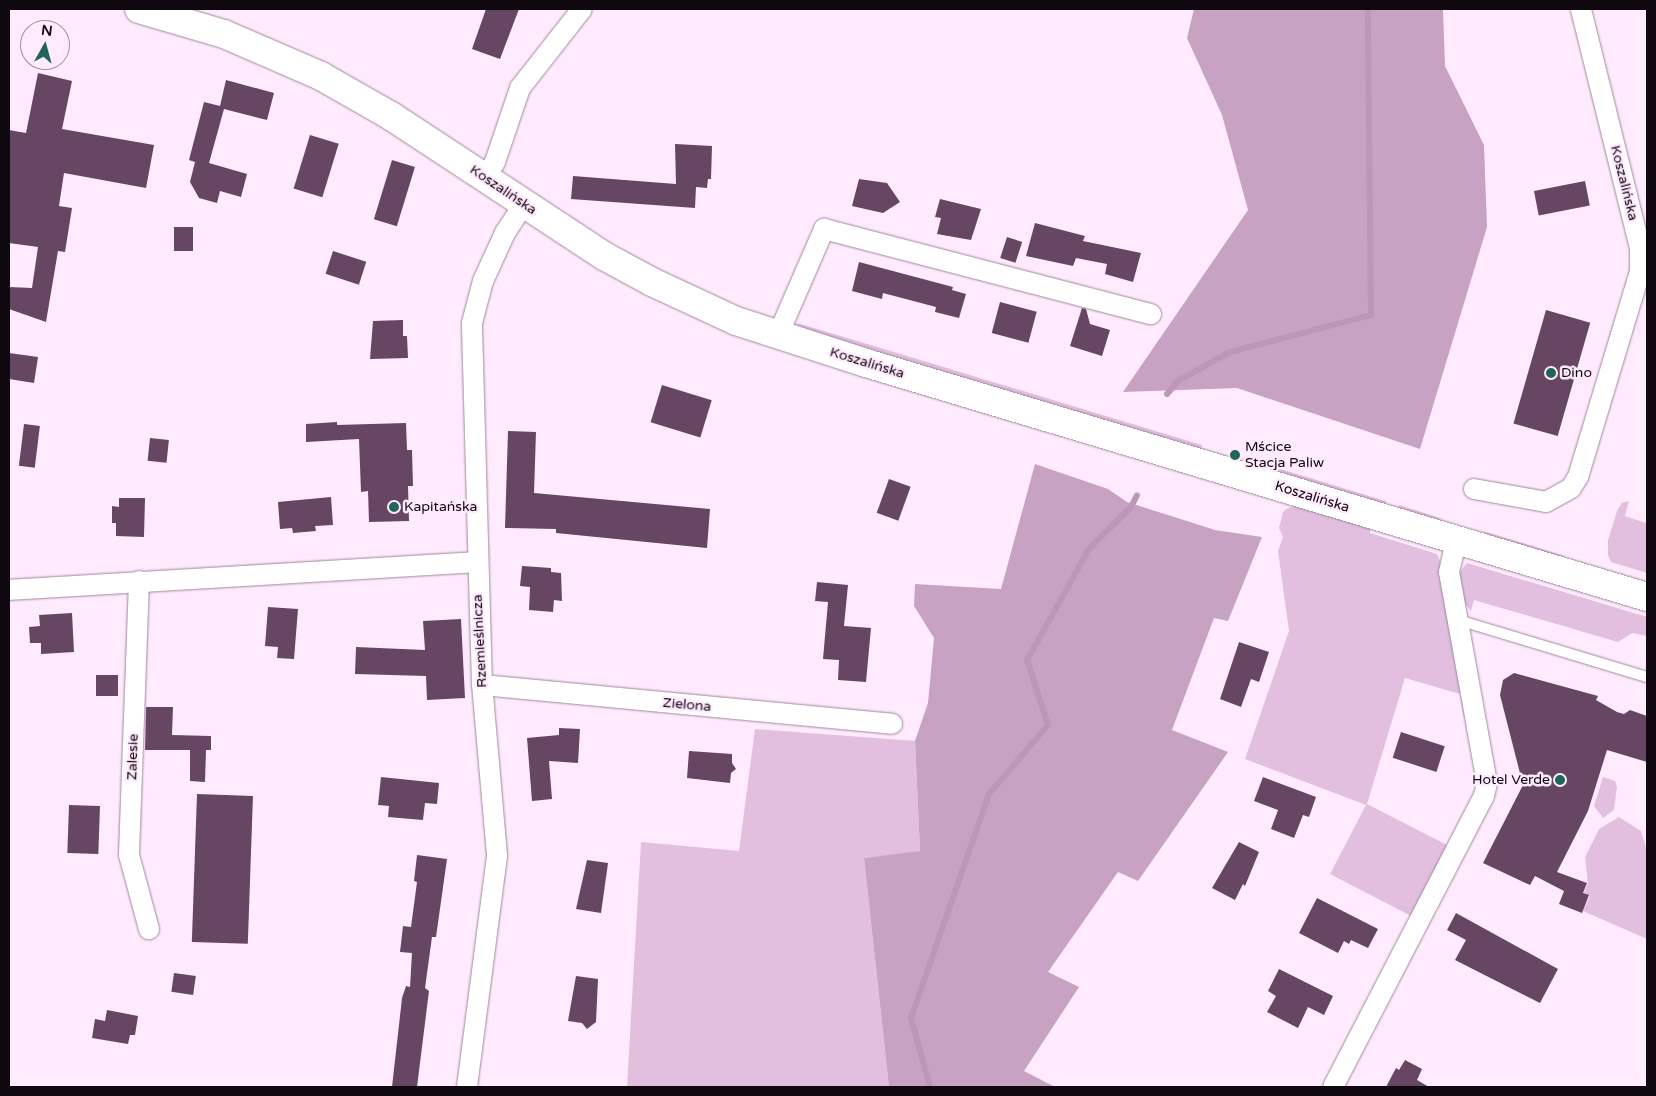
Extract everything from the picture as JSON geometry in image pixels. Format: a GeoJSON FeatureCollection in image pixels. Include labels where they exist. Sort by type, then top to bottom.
{"type":"FeatureCollection","features":[{"type":"Feature","properties":{"kind":"main road","name":"Koszalińska"},"geometry":{"type":"LineString","coordinates":[[139,9],[224,34],[305,68],[379,108],[524,204],[652,282],[710,310],[778,335],[1456,541],[1647,597]]}},
{"type":"Feature","properties":{"kind":"street"},"geometry":{"type":"LineString","coordinates":[[486,178],[496,162],[520,88],[582,9]]}},
{"type":"Feature","properties":{"kind":"street","name":"Koszalińska"},"geometry":{"type":"LineString","coordinates":[[1474,490],[1546,502],[1571,488],[1578,478],[1640,271],[1640,248],[1580,9]]}},
{"type":"Feature","properties":{"kind":"street","name":"Rzemieślnicza"},"geometry":{"type":"LineString","coordinates":[[467,1087],[497,855],[482,685],[477,562],[472,323],[483,280],[505,233],[524,204]]}},
{"type":"Feature","properties":{"kind":"street"},"geometry":{"type":"LineString","coordinates":[[778,335],[824,229],[1151,314]]}},
{"type":"Feature","properties":{"kind":"street"},"geometry":{"type":"LineString","coordinates":[[1333,1087],[1484,796],[1486,769],[1449,572],[1456,541]]}},
{"type":"Feature","properties":{"kind":"street"},"geometry":{"type":"LineString","coordinates":[[9,590],[477,562]]}},
{"type":"Feature","properties":{"kind":"street","name":"Zalesie"},"geometry":{"type":"LineString","coordinates":[[139,581],[129,856],[149,929]]}},
{"type":"Feature","properties":{"kind":"street","name":"Zielona"},"geometry":{"type":"LineString","coordinates":[[482,685],[892,724]]}},
{"type":"Feature","properties":{"kind":"lane"},"geometry":{"type":"LineString","coordinates":[[1458,620],[1647,677]]}},
{"type":"Feature","properties":{"kind":"shaded area"},"geometry":{"type":"Polygon","coordinates":[[[1194,9],[1443,9],[1445,66],[1484,145],[1487,227],[1420,449],[1237,388],[1123,392],[1248,210],[1222,115],[1187,38],[1194,9]]]}},
{"type":"Feature","properties":{"kind":"shaded area"},"geometry":{"type":"Polygon","coordinates":[[[797,323],[1202,445],[1200,451],[800,330],[797,323]]]}},
{"type":"Feature","properties":{"kind":"shaded area"},"geometry":{"type":"Polygon","coordinates":[[[1261,463],[1386,501],[1385,507],[1259,469],[1261,463]]]}},
{"type":"Feature","properties":{"kind":"shaded area"},"geometry":{"type":"Polygon","coordinates":[[[1035,464],[1108,489],[1127,502],[1215,530],[1262,537],[1228,621],[1214,618],[1172,730],[1228,752],[1138,881],[1118,872],[1048,972],[1079,987],[1024,1071],[1055,1087],[889,1087],[864,858],[920,851],[915,741],[928,703],[934,638],[914,606],[915,584],[1001,589],[1035,464]]]}},
{"type":"Feature","properties":{"kind":"shaded area"},"geometry":{"type":"Polygon","coordinates":[[[1629,501],[1625,516],[1646,523],[1647,519],[1647,573],[1611,562],[1608,555],[1608,540],[1617,511],[1622,503],[1629,501]]]}},
{"type":"Feature","properties":{"kind":"shaded area"},"geometry":{"type":"Polygon","coordinates":[[[1299,505],[1371,527],[1370,533],[1437,554],[1440,561],[1469,716],[1464,717],[1460,694],[1405,678],[1367,804],[1449,846],[1413,917],[1330,874],[1366,805],[1245,759],[1289,631],[1278,551],[1283,537],[1279,528],[1283,512],[1288,508],[1299,505]]]}},
{"type":"Feature","properties":{"kind":"shaded area"},"geometry":{"type":"Polygon","coordinates":[[[1399,505],[1443,519],[1429,521],[1397,511],[1399,505]]]}},
{"type":"Feature","properties":{"kind":"shaded area"},"geometry":{"type":"Polygon","coordinates":[[[1483,531],[1565,556],[1556,557],[1495,542],[1483,531]]]}},
{"type":"Feature","properties":{"kind":"shaded area"},"geometry":{"type":"Polygon","coordinates":[[[1467,563],[1647,617],[1647,636],[1632,633],[1618,642],[1474,600],[1471,611],[1464,602],[1458,574],[1467,563]]]}},
{"type":"Feature","properties":{"kind":"shaded area"},"geometry":{"type":"Polygon","coordinates":[[[755,729],[915,741],[920,852],[864,858],[889,1087],[627,1087],[641,842],[739,851],[755,729]]]}},
{"type":"Feature","properties":{"kind":"shaded area"},"geometry":{"type":"Polygon","coordinates":[[[1603,777],[1615,781],[1617,787],[1614,810],[1603,818],[1594,806],[1603,777]]]}},
{"type":"Feature","properties":{"kind":"shaded area"},"geometry":{"type":"Polygon","coordinates":[[[1619,817],[1641,831],[1647,850],[1647,939],[1583,911],[1590,896],[1584,893],[1588,883],[1585,857],[1599,829],[1619,817]]]}},
{"type":"Feature","properties":{"kind":"building"},"geometry":{"type":"Polygon","coordinates":[[[486,9],[519,9],[500,59],[472,49],[486,9]]]}},
{"type":"Feature","properties":{"kind":"building"},"geometry":{"type":"Polygon","coordinates":[[[38,73],[72,81],[62,129],[154,145],[146,188],[64,173],[59,206],[72,208],[65,252],[58,251],[46,322],[9,309],[9,287],[32,288],[38,247],[9,243],[9,130],[26,133],[38,73]]]}},
{"type":"Feature","properties":{"kind":"building"},"geometry":{"type":"Polygon","coordinates":[[[226,80],[274,93],[267,120],[224,109],[209,163],[247,174],[241,197],[220,191],[217,203],[199,198],[190,182],[195,162],[189,160],[204,102],[220,106],[226,80]]]}},
{"type":"Feature","properties":{"kind":"building"},"geometry":{"type":"Polygon","coordinates":[[[310,135],[339,144],[322,197],[294,189],[310,135]]]}},
{"type":"Feature","properties":{"kind":"building"},"geometry":{"type":"Polygon","coordinates":[[[675,144],[712,146],[711,179],[708,179],[707,188],[696,187],[695,208],[571,199],[573,176],[676,184],[675,144]]]}},
{"type":"Feature","properties":{"kind":"building"},"geometry":{"type":"Polygon","coordinates":[[[392,160],[415,167],[397,226],[374,219],[392,160]]]}},
{"type":"Feature","properties":{"kind":"building"},"geometry":{"type":"Polygon","coordinates":[[[859,179],[887,183],[900,202],[883,213],[852,206],[859,179]]]}},
{"type":"Feature","properties":{"kind":"building"},"geometry":{"type":"Polygon","coordinates":[[[1585,181],[1590,206],[1539,215],[1534,191],[1585,181]]]}},
{"type":"Feature","properties":{"kind":"building"},"geometry":{"type":"Polygon","coordinates":[[[940,199],[981,209],[971,240],[937,234],[941,218],[935,217],[940,199]]]}},
{"type":"Feature","properties":{"kind":"building"},"geometry":{"type":"Polygon","coordinates":[[[1035,223],[1085,236],[1083,241],[1141,253],[1133,282],[1105,274],[1107,264],[1076,258],[1073,266],[1026,256],[1035,223]]]}},
{"type":"Feature","properties":{"kind":"building"},"geometry":{"type":"Polygon","coordinates":[[[174,227],[193,227],[193,251],[174,251],[174,227]]]}},
{"type":"Feature","properties":{"kind":"building"},"geometry":{"type":"Polygon","coordinates":[[[1007,237],[1022,242],[1015,263],[1000,258],[1007,237]]]}},
{"type":"Feature","properties":{"kind":"building"},"geometry":{"type":"Polygon","coordinates":[[[333,251],[366,262],[359,285],[326,274],[333,251]]]}},
{"type":"Feature","properties":{"kind":"building"},"geometry":{"type":"Polygon","coordinates":[[[859,262],[953,287],[952,290],[966,294],[959,318],[935,312],[936,307],[883,293],[882,299],[852,291],[859,262]]]}},
{"type":"Feature","properties":{"kind":"building"},"geometry":{"type":"Polygon","coordinates":[[[1000,302],[1037,312],[1028,343],[992,333],[1000,302]]]}},
{"type":"Feature","properties":{"kind":"building"},"geometry":{"type":"Polygon","coordinates":[[[1082,308],[1086,309],[1090,324],[1110,330],[1102,356],[1070,346],[1082,308]]]}},
{"type":"Feature","properties":{"kind":"building","name":"Dino"},"geometry":{"type":"Polygon","coordinates":[[[1546,310],[1590,323],[1558,436],[1513,423],[1546,310]]]}},
{"type":"Feature","properties":{"kind":"building"},"geometry":{"type":"Polygon","coordinates":[[[403,320],[403,336],[407,336],[408,358],[370,359],[373,321],[403,320]]]}},
{"type":"Feature","properties":{"kind":"building"},"geometry":{"type":"Polygon","coordinates":[[[9,353],[38,357],[34,383],[9,379],[9,353]]]}},
{"type":"Feature","properties":{"kind":"building"},"geometry":{"type":"Polygon","coordinates":[[[662,385],[712,400],[700,437],[651,422],[662,385]]]}},
{"type":"Feature","properties":{"kind":"building"},"geometry":{"type":"Polygon","coordinates":[[[337,422],[337,425],[406,423],[407,450],[412,450],[413,486],[408,486],[409,521],[369,522],[368,491],[361,492],[359,439],[306,442],[306,424],[337,422]]]}},
{"type":"Feature","properties":{"kind":"building"},"geometry":{"type":"Polygon","coordinates":[[[24,424],[40,426],[35,468],[19,466],[24,424]]]}},
{"type":"Feature","properties":{"kind":"building"},"geometry":{"type":"Polygon","coordinates":[[[508,431],[536,432],[534,493],[710,509],[707,548],[556,533],[556,529],[505,528],[508,431]]]}},
{"type":"Feature","properties":{"kind":"building"},"geometry":{"type":"Polygon","coordinates":[[[150,438],[169,440],[166,463],[148,461],[150,438]]]}},
{"type":"Feature","properties":{"kind":"building"},"geometry":{"type":"Polygon","coordinates":[[[889,479],[911,487],[898,521],[877,513],[889,479]]]}},
{"type":"Feature","properties":{"kind":"building"},"geometry":{"type":"Polygon","coordinates":[[[331,497],[333,525],[315,526],[316,531],[293,533],[292,528],[280,529],[278,502],[331,497]]]}},
{"type":"Feature","properties":{"kind":"building"},"geometry":{"type":"Polygon","coordinates":[[[119,498],[145,498],[144,537],[116,536],[116,523],[112,523],[112,506],[119,507],[119,498]]]}},
{"type":"Feature","properties":{"kind":"building"},"geometry":{"type":"Polygon","coordinates":[[[522,566],[551,568],[551,572],[561,573],[562,601],[554,600],[553,612],[529,610],[530,587],[520,586],[522,566]]]}},
{"type":"Feature","properties":{"kind":"building"},"geometry":{"type":"Polygon","coordinates":[[[817,582],[848,585],[844,626],[871,628],[866,682],[838,680],[839,660],[823,659],[828,602],[815,601],[817,582]]]}},
{"type":"Feature","properties":{"kind":"building"},"geometry":{"type":"Polygon","coordinates":[[[268,607],[298,609],[294,659],[277,658],[278,647],[265,646],[268,607]]]}},
{"type":"Feature","properties":{"kind":"building"},"geometry":{"type":"Polygon","coordinates":[[[72,613],[74,652],[41,654],[41,643],[30,643],[29,627],[40,626],[39,615],[72,613]]]}},
{"type":"Feature","properties":{"kind":"building"},"geometry":{"type":"Polygon","coordinates":[[[461,619],[465,698],[427,700],[426,676],[355,674],[356,647],[425,650],[423,621],[461,619]]]}},
{"type":"Feature","properties":{"kind":"building"},"geometry":{"type":"Polygon","coordinates":[[[1239,642],[1269,652],[1259,682],[1251,679],[1241,707],[1220,699],[1239,642]]]}},
{"type":"Feature","properties":{"kind":"building","name":"Hotel Verde"},"geometry":{"type":"Polygon","coordinates":[[[1514,673],[1598,696],[1596,700],[1617,712],[1624,714],[1630,710],[1647,716],[1647,762],[1607,750],[1588,811],[1557,872],[1587,883],[1583,893],[1589,895],[1582,913],[1559,904],[1564,891],[1535,876],[1530,885],[1483,863],[1523,785],[1500,695],[1503,680],[1514,673]]]}},
{"type":"Feature","properties":{"kind":"building"},"geometry":{"type":"Polygon","coordinates":[[[96,675],[118,675],[118,696],[96,696],[96,675]]]}},
{"type":"Feature","properties":{"kind":"building"},"geometry":{"type":"Polygon","coordinates":[[[146,707],[173,707],[172,735],[211,736],[211,750],[206,750],[205,782],[190,781],[190,750],[145,750],[146,707]]]}},
{"type":"Feature","properties":{"kind":"building"},"geometry":{"type":"Polygon","coordinates":[[[559,728],[580,729],[578,763],[549,761],[552,799],[532,801],[527,738],[559,735],[559,728]]]}},
{"type":"Feature","properties":{"kind":"building"},"geometry":{"type":"Polygon","coordinates":[[[1401,732],[1445,746],[1436,772],[1393,758],[1401,732]]]}},
{"type":"Feature","properties":{"kind":"building"},"geometry":{"type":"Polygon","coordinates":[[[689,751],[732,754],[732,763],[736,769],[731,773],[730,783],[687,778],[689,751]]]}},
{"type":"Feature","properties":{"kind":"building"},"geometry":{"type":"Polygon","coordinates":[[[381,777],[439,783],[437,804],[425,803],[423,820],[388,817],[389,806],[378,805],[381,777]]]}},
{"type":"Feature","properties":{"kind":"building"},"geometry":{"type":"Polygon","coordinates":[[[1263,777],[1316,797],[1309,817],[1303,815],[1294,838],[1271,829],[1278,810],[1254,801],[1263,777]]]}},
{"type":"Feature","properties":{"kind":"building"},"geometry":{"type":"Polygon","coordinates":[[[197,794],[253,796],[248,944],[192,942],[197,794]]]}},
{"type":"Feature","properties":{"kind":"building"},"geometry":{"type":"Polygon","coordinates":[[[69,805],[100,806],[98,854],[67,853],[69,805]]]}},
{"type":"Feature","properties":{"kind":"building"},"geometry":{"type":"Polygon","coordinates":[[[1239,842],[1259,852],[1245,886],[1243,884],[1235,900],[1212,888],[1239,842]]]}},
{"type":"Feature","properties":{"kind":"building"},"geometry":{"type":"Polygon","coordinates":[[[417,855],[447,859],[436,937],[432,937],[425,988],[429,991],[417,1087],[392,1087],[402,998],[406,986],[410,987],[412,953],[400,952],[403,926],[411,927],[417,882],[414,881],[417,855]]]}},
{"type":"Feature","properties":{"kind":"building"},"geometry":{"type":"Polygon","coordinates":[[[587,860],[608,863],[601,913],[576,909],[587,860]]]}},
{"type":"Feature","properties":{"kind":"building"},"geometry":{"type":"Polygon","coordinates":[[[1317,898],[1378,929],[1368,948],[1351,940],[1349,944],[1344,941],[1338,953],[1299,933],[1317,898]]]}},
{"type":"Feature","properties":{"kind":"building"},"geometry":{"type":"Polygon","coordinates":[[[1456,913],[1558,969],[1540,1003],[1455,960],[1466,940],[1447,930],[1456,913]]]}},
{"type":"Feature","properties":{"kind":"building"},"geometry":{"type":"Polygon","coordinates":[[[1279,969],[1333,996],[1324,1015],[1308,1007],[1298,1028],[1267,1012],[1276,996],[1268,991],[1279,969]]]}},
{"type":"Feature","properties":{"kind":"building"},"geometry":{"type":"Polygon","coordinates":[[[174,973],[196,976],[193,995],[171,992],[174,973]]]}},
{"type":"Feature","properties":{"kind":"building"},"geometry":{"type":"Polygon","coordinates":[[[576,976],[598,979],[596,1022],[587,1029],[582,1023],[568,1021],[576,976]]]}},
{"type":"Feature","properties":{"kind":"building"},"geometry":{"type":"Polygon","coordinates":[[[107,1010],[138,1016],[135,1035],[130,1035],[128,1044],[92,1038],[95,1019],[105,1021],[107,1010]]]}},
{"type":"Feature","properties":{"kind":"building"},"geometry":{"type":"Polygon","coordinates":[[[1405,1060],[1422,1069],[1417,1080],[1429,1087],[1386,1087],[1396,1068],[1399,1070],[1405,1060]]]}},
{"type":"Feature","properties":{"kind":"waterway"},"geometry":{"type":"LineString","coordinates":[[1167,394],[1179,380],[1230,352],[1371,315],[1368,9]]}},
{"type":"Feature","properties":{"kind":"waterway"},"geometry":{"type":"LineString","coordinates":[[930,1087],[911,1018],[989,794],[1048,725],[1027,660],[1089,549],[1131,507],[1137,495]]}},
{"type":"Feature","properties":{"kind":"place","name":"Dino"},"geometry":{"type":"Point","coordinates":[1551,373]}},
{"type":"Feature","properties":{"kind":"place","name":"Mścice Stacja Paliw"},"geometry":{"type":"Point","coordinates":[1235,455]}},
{"type":"Feature","properties":{"kind":"place","name":"Kapitańska"},"geometry":{"type":"Point","coordinates":[394,507]}},
{"type":"Feature","properties":{"kind":"place","name":"Hotel Verde"},"geometry":{"type":"Point","coordinates":[1560,780]}}]}
